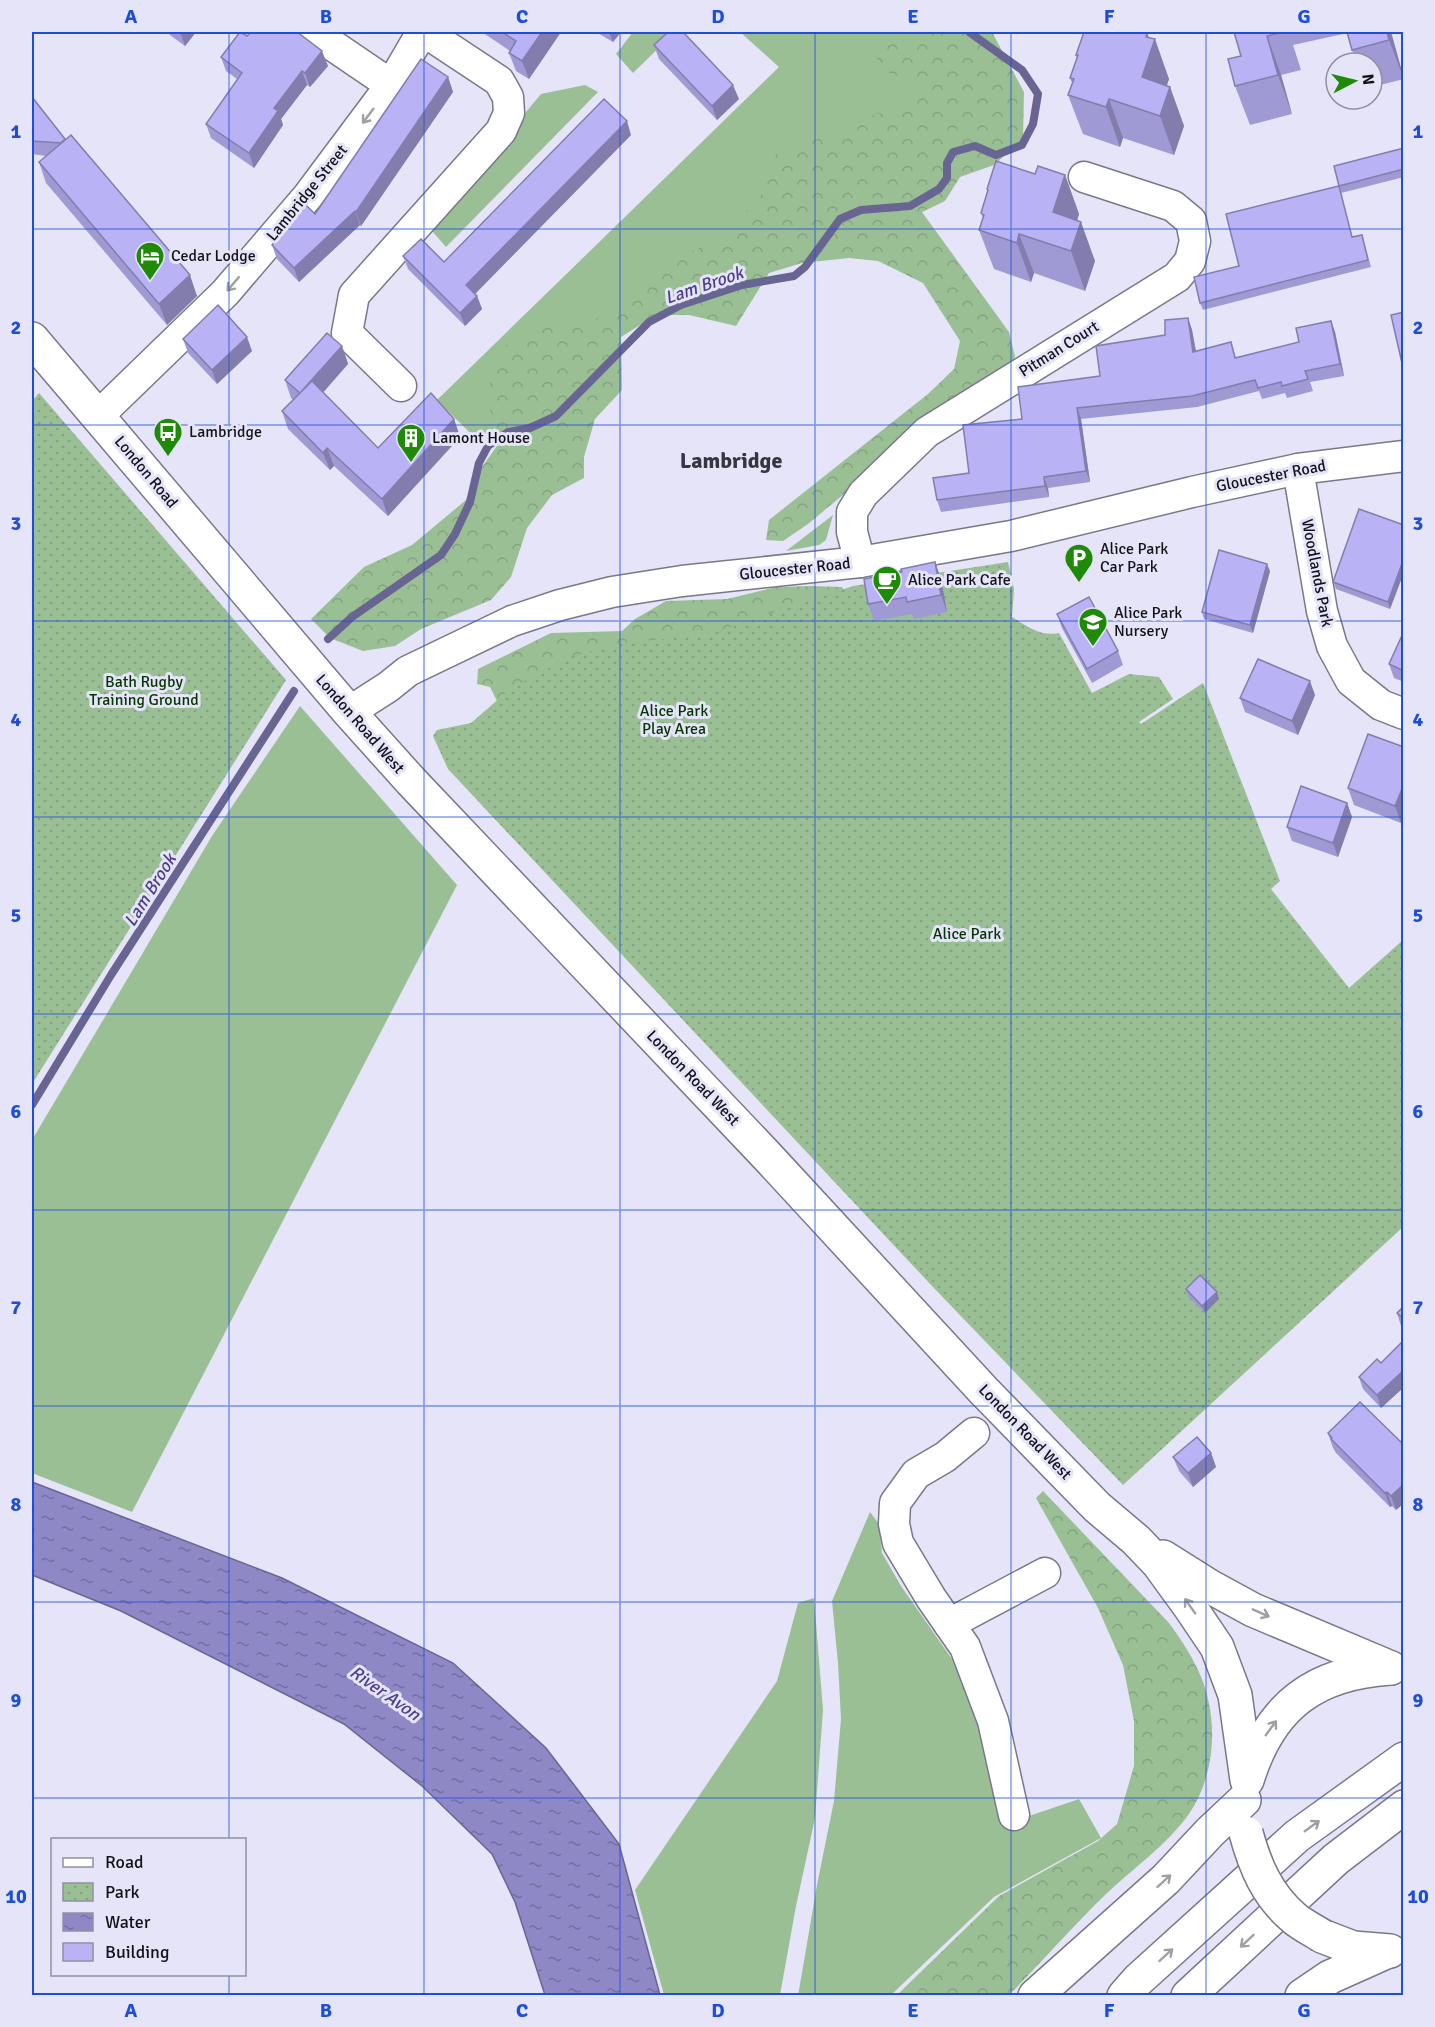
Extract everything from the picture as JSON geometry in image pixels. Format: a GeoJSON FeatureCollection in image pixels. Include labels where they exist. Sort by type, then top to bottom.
{"type":"FeatureCollection","features":[{"type":"Feature","properties":{"kind":"highway","name":"London Road"},"geometry":{"type":"LineString","coordinates":[[32,339],[259,606]]}},
{"type":"Feature","properties":{"kind":"highway","name":"London Road West"},"geometry":{"type":"LineString","coordinates":[[259,606],[411,782],[774,1164],[984,1391],[1097,1506],[1136,1540],[1164,1572],[1190,1606],[1216,1647],[1235,1695],[1246,1790],[1246,1833],[1255,1865],[1271,1894],[1294,1918],[1322,1936],[1353,1948],[1395,1951]]}},
{"type":"Feature","properties":{"kind":"highway","name":"London Road West"},"geometry":{"type":"LineString","coordinates":[[1136,1540],[1209,1586],[1253,1610],[1397,1668]]}},
{"type":"Feature","properties":{"kind":"highway"},"geometry":{"type":"LineString","coordinates":[[1035,1995],[1166,1880],[1210,1832],[1246,1790],[1256,1753],[1269,1728],[1295,1701],[1310,1689],[1335,1677],[1363,1670],[1397,1668]]}},
{"type":"Feature","properties":{"kind":"highway"},"geometry":{"type":"LineString","coordinates":[[1124,1995],[1297,1836],[1404,1759]]}},
{"type":"Feature","properties":{"kind":"highway"},"geometry":{"type":"LineString","coordinates":[[1188,1995],[1336,1859],[1404,1808]]}},
{"type":"Feature","properties":{"kind":"highway"},"geometry":{"type":"LineString","coordinates":[[1302,1995],[1330,1977],[1395,1951]]}},
{"type":"Feature","properties":{"kind":"street"},"geometry":{"type":"LineString","coordinates":[[313,32],[391,85]]}},
{"type":"Feature","properties":{"kind":"street","name":"Lambridge Street"},"geometry":{"type":"LineString","coordinates":[[98,416],[225,293],[308,196],[391,85],[423,32],[499,81],[508,97],[509,113],[501,131],[354,295],[347,333],[401,386]]}},
{"type":"Feature","properties":{"kind":"street","name":"Pitman Court"},"geometry":{"type":"LineString","coordinates":[[860,562],[852,532],[852,512],[863,494],[927,432],[1177,276],[1190,261],[1195,241],[1191,221],[1173,206],[1084,177]]}},
{"type":"Feature","properties":{"kind":"street","name":"Gloucester Road"},"geometry":{"type":"LineString","coordinates":[[349,712],[408,671],[512,621],[560,605],[612,592],[682,581],[860,562],[1011,536],[1298,469],[1404,456]]}},
{"type":"Feature","properties":{"kind":"street","name":"Woodlands Park"},"geometry":{"type":"LineString","coordinates":[[1298,469],[1322,611],[1332,646],[1351,681],[1381,705],[1404,714]]}},
{"type":"Feature","properties":{"kind":"street"},"geometry":{"type":"LineString","coordinates":[[974,1433],[983,1407],[984,1391]]}},
{"type":"Feature","properties":{"kind":"street"},"geometry":{"type":"LineString","coordinates":[[1014,1815],[993,1721],[965,1647],[930,1598],[898,1544],[894,1524],[896,1503],[916,1474],[945,1457],[974,1433],[995,1427],[1020,1427]]}},
{"type":"Feature","properties":{"kind":"street"},"geometry":{"type":"LineString","coordinates":[[949,1624],[1045,1573]]}},
{"type":"Feature","properties":{"kind":"green space"},"geometry":{"type":"Polygon","coordinates":[[[633,32],[675,32],[633,73],[616,54],[633,32]]]}},
{"type":"Feature","properties":{"kind":"green space"},"geometry":{"type":"Polygon","coordinates":[[[740,32],[946,32],[984,106],[639,295],[479,442],[437,400],[779,67],[740,32]]]}},
{"type":"Feature","properties":{"kind":"green space"},"geometry":{"type":"Polygon","coordinates":[[[917,32],[992,32],[1024,92],[1023,139],[994,165],[960,177],[945,201],[922,212],[1009,332],[1015,357],[1003,375],[935,418],[808,524],[783,541],[766,540],[769,520],[928,394],[954,369],[960,341],[923,283],[878,261],[849,258],[802,263],[769,273],[736,326],[689,315],[656,315],[621,337],[622,390],[595,419],[584,457],[584,478],[552,495],[527,528],[511,577],[491,600],[421,629],[395,646],[363,651],[330,638],[311,619],[364,567],[412,545],[466,500],[482,467],[499,443],[487,400],[495,353],[535,324],[587,325],[684,256],[723,235],[761,196],[777,150],[848,131],[877,113],[897,113],[920,99],[921,79],[903,79],[878,67],[876,47],[917,35],[917,32]]]}},
{"type":"Feature","properties":{"kind":"green space"},"geometry":{"type":"Polygon","coordinates":[[[585,85],[598,92],[446,247],[426,224],[541,94],[585,85]]]}},
{"type":"Feature","properties":{"kind":"green space","name":"Bath Rugby Training Ground"},"geometry":{"type":"Polygon","coordinates":[[[39,393],[286,680],[32,1084],[32,401],[39,393]]]}},
{"type":"Feature","properties":{"kind":"green space"},"geometry":{"type":"Polygon","coordinates":[[[833,515],[826,540],[819,545],[786,551],[833,515]]]}},
{"type":"Feature","properties":{"kind":"green space","name":"Alice Park"},"geometry":{"type":"Polygon","coordinates":[[[1008,562],[1014,589],[1012,617],[1040,632],[1059,633],[1092,693],[1129,674],[1159,677],[1173,699],[1139,722],[1141,724],[1203,683],[1280,881],[1271,889],[1349,988],[1403,940],[1403,1227],[1123,1485],[932,1286],[448,769],[433,736],[437,730],[471,723],[509,690],[568,657],[622,643],[706,635],[853,586],[1008,562]]]}},
{"type":"Feature","properties":{"kind":"green space"},"geometry":{"type":"Polygon","coordinates":[[[776,587],[842,587],[857,608],[504,715],[490,687],[477,684],[478,669],[551,633],[622,631],[635,619],[666,601],[727,599],[776,587]]]}},
{"type":"Feature","properties":{"kind":"green space"},"geometry":{"type":"Polygon","coordinates":[[[300,706],[457,885],[132,1512],[32,1473],[32,1140],[212,836],[300,706]]]}},
{"type":"Feature","properties":{"kind":"green space"},"geometry":{"type":"Polygon","coordinates":[[[1043,1491],[1169,1623],[1192,1658],[1205,1687],[1212,1724],[1210,1762],[1205,1780],[1189,1814],[1170,1836],[1104,1896],[1009,1995],[897,1995],[999,1896],[1098,1841],[1117,1824],[1134,1766],[1134,1721],[1123,1665],[1098,1608],[1036,1498],[1043,1491]]]}},
{"type":"Feature","properties":{"kind":"green space"},"geometry":{"type":"Polygon","coordinates":[[[870,1512],[879,1524],[882,1553],[901,1586],[954,1662],[975,1703],[1006,1824],[1079,1799],[1101,1838],[994,1897],[891,1995],[798,1996],[834,1801],[841,1719],[832,1601],[870,1512]]]}},
{"type":"Feature","properties":{"kind":"green space"},"geometry":{"type":"Polygon","coordinates":[[[814,1598],[823,1710],[815,1818],[780,1995],[664,1995],[635,1890],[777,1681],[798,1603],[814,1598]]]}},
{"type":"Feature","properties":{"kind":"water","name":"River Avon"},"geometry":{"type":"Polygon","coordinates":[[[32,1482],[282,1578],[453,1663],[546,1748],[619,1844],[660,1995],[545,1995],[515,1902],[492,1854],[422,1786],[344,1724],[121,1611],[32,1575],[32,1482]]]}},
{"type":"Feature","properties":{"kind":"building"},"geometry":{"type":"Polygon","coordinates":[[[240,32],[247,36],[251,32],[297,32],[322,51],[305,73],[302,71],[274,108],[278,111],[249,153],[206,124],[242,73],[221,57],[240,32]]]}},
{"type":"Feature","properties":{"kind":"building"},"geometry":{"type":"Polygon","coordinates":[[[502,32],[542,32],[522,61],[509,53],[516,41],[502,32]]]}},
{"type":"Feature","properties":{"kind":"building"},"geometry":{"type":"Polygon","coordinates":[[[668,32],[683,32],[733,85],[712,106],[654,45],[668,32]]]}},
{"type":"Feature","properties":{"kind":"building"},"geometry":{"type":"Polygon","coordinates":[[[1084,32],[1142,32],[1147,33],[1146,37],[1155,39],[1142,77],[1170,87],[1160,116],[1109,99],[1106,107],[1068,95],[1074,79],[1070,78],[1084,32]]]}},
{"type":"Feature","properties":{"kind":"building"},"geometry":{"type":"Polygon","coordinates":[[[1234,32],[1284,32],[1267,36],[1278,75],[1235,86],[1228,59],[1241,56],[1234,32]]]}},
{"type":"Feature","properties":{"kind":"building"},"geometry":{"type":"Polygon","coordinates":[[[1347,32],[1387,32],[1389,40],[1352,50],[1347,32]]]}},
{"type":"Feature","properties":{"kind":"building"},"geometry":{"type":"Polygon","coordinates":[[[421,59],[448,77],[356,212],[294,268],[272,245],[306,205],[315,214],[421,59]]]}},
{"type":"Feature","properties":{"kind":"building"},"geometry":{"type":"Polygon","coordinates":[[[32,97],[65,139],[61,143],[32,141],[32,97]]]}},
{"type":"Feature","properties":{"kind":"building"},"geometry":{"type":"Polygon","coordinates":[[[604,99],[627,121],[466,285],[477,296],[460,313],[403,256],[421,239],[444,262],[604,99]]]}},
{"type":"Feature","properties":{"kind":"building"},"geometry":{"type":"Polygon","coordinates":[[[71,135],[190,275],[159,304],[39,162],[71,135]]]}},
{"type":"Feature","properties":{"kind":"building"},"geometry":{"type":"Polygon","coordinates":[[[1404,148],[1404,169],[1339,186],[1334,166],[1404,148]]]}},
{"type":"Feature","properties":{"kind":"building"},"geometry":{"type":"Polygon","coordinates":[[[996,161],[1035,174],[1038,166],[1065,175],[1053,212],[1081,222],[1071,251],[1019,234],[1017,243],[979,230],[984,215],[981,213],[996,161]]]}},
{"type":"Feature","properties":{"kind":"building"},"geometry":{"type":"Polygon","coordinates":[[[1339,186],[1352,237],[1362,235],[1368,260],[1200,303],[1194,277],[1239,266],[1226,214],[1339,186]]]}},
{"type":"Feature","properties":{"kind":"building"},"geometry":{"type":"Polygon","coordinates":[[[218,305],[247,337],[212,370],[183,339],[218,305]]]}},
{"type":"Feature","properties":{"kind":"building"},"geometry":{"type":"Polygon","coordinates":[[[1404,312],[1404,372],[1391,315],[1404,312]]]}},
{"type":"Feature","properties":{"kind":"building"},"geometry":{"type":"Polygon","coordinates":[[[1188,318],[1193,352],[1231,342],[1235,358],[1299,342],[1296,328],[1331,321],[1340,364],[1305,371],[1308,379],[1282,386],[1281,382],[1258,388],[1255,380],[1192,396],[1077,408],[1086,471],[1044,477],[1045,486],[937,500],[933,478],[969,473],[963,425],[1022,419],[1018,387],[1100,376],[1096,346],[1165,335],[1165,320],[1188,318]]]}},
{"type":"Feature","properties":{"kind":"building"},"geometry":{"type":"Polygon","coordinates":[[[327,333],[342,346],[300,393],[285,380],[327,333]]]}},
{"type":"Feature","properties":{"kind":"building"},"geometry":{"type":"Polygon","coordinates":[[[312,381],[378,448],[431,393],[454,419],[382,499],[327,448],[323,453],[282,411],[312,381]]]}},
{"type":"Feature","properties":{"kind":"building"},"geometry":{"type":"Polygon","coordinates":[[[1359,509],[1404,525],[1404,558],[1388,602],[1333,582],[1359,509]]]}},
{"type":"Feature","properties":{"kind":"building"},"geometry":{"type":"Polygon","coordinates":[[[1219,550],[1267,564],[1250,625],[1202,612],[1219,550]]]}},
{"type":"Feature","properties":{"kind":"building"},"geometry":{"type":"Polygon","coordinates":[[[935,562],[941,595],[907,602],[906,597],[868,604],[864,579],[902,572],[901,569],[935,562]]]}},
{"type":"Feature","properties":{"kind":"building","name":"Alice Park Nursery"},"geometry":{"type":"Polygon","coordinates":[[[1089,597],[1118,651],[1087,669],[1057,614],[1089,597]]]}},
{"type":"Feature","properties":{"kind":"building"},"geometry":{"type":"Polygon","coordinates":[[[1404,631],[1404,671],[1389,664],[1404,631]]]}},
{"type":"Feature","properties":{"kind":"building"},"geometry":{"type":"Polygon","coordinates":[[[1258,659],[1310,681],[1292,721],[1240,698],[1258,659]]]}},
{"type":"Feature","properties":{"kind":"building"},"geometry":{"type":"Polygon","coordinates":[[[1368,734],[1404,747],[1404,784],[1395,806],[1348,788],[1368,734]]]}},
{"type":"Feature","properties":{"kind":"building"},"geometry":{"type":"Polygon","coordinates":[[[1301,786],[1347,803],[1333,843],[1287,827],[1301,786]]]}},
{"type":"Feature","properties":{"kind":"building"},"geometry":{"type":"Polygon","coordinates":[[[1200,1275],[1217,1292],[1202,1306],[1186,1289],[1200,1275]]]}},
{"type":"Feature","properties":{"kind":"building"},"geometry":{"type":"Polygon","coordinates":[[[1404,1306],[1404,1319],[1397,1313],[1404,1306]]]}},
{"type":"Feature","properties":{"kind":"building"},"geometry":{"type":"Polygon","coordinates":[[[1404,1340],[1404,1370],[1377,1395],[1359,1377],[1377,1359],[1381,1363],[1404,1340]]]}},
{"type":"Feature","properties":{"kind":"building"},"geometry":{"type":"Polygon","coordinates":[[[1360,1402],[1404,1445],[1404,1484],[1391,1496],[1385,1493],[1331,1439],[1328,1433],[1360,1402]]]}},
{"type":"Feature","properties":{"kind":"building"},"geometry":{"type":"Polygon","coordinates":[[[1197,1437],[1211,1453],[1188,1473],[1173,1457],[1197,1437]]]}},
{"type":"Feature","properties":{"kind":"waterway","name":"Lam Brook"},"geometry":{"type":"LineString","coordinates":[[328,639],[352,617],[441,555],[455,534],[470,502],[479,463],[488,446],[508,432],[530,428],[556,416],[649,322],[681,305],[742,285],[794,276],[805,267],[840,219],[861,210],[910,206],[939,189],[947,178],[947,163],[953,152],[975,146],[996,155],[1022,145],[1033,124],[1038,94],[1022,70],[969,32]]}},
{"type":"Feature","properties":{"kind":"waterway","name":"Lam Brook"},"geometry":{"type":"LineString","coordinates":[[32,1105],[111,975],[294,691]]}},
{"type":"Feature","properties":{"kind":"place","name":"Cedar Lodge"},"geometry":{"type":"Point","coordinates":[150,282]}},
{"type":"Feature","properties":{"kind":"place","name":"Lambridge"},"geometry":{"type":"Point","coordinates":[168,458]}},
{"type":"Feature","properties":{"kind":"place","name":"Lamont House"},"geometry":{"type":"Point","coordinates":[411,464]}},
{"type":"Feature","properties":{"kind":"place","name":"Alice Park Car Park"},"geometry":{"type":"Point","coordinates":[1079,584]}},
{"type":"Feature","properties":{"kind":"place","name":"Alice Park Cafe"},"geometry":{"type":"Point","coordinates":[887,606]}},
{"type":"Feature","properties":{"kind":"place","name":"Alice Park Nursery"},"geometry":{"type":"Point","coordinates":[1093,648]}},
{"type":"Feature","properties":{"kind":"district","name":"Lambridge"},"geometry":{"type":"Point","coordinates":[731,460]}},
{"type":"Feature","properties":{"kind":"park label","name":"Alice Park Play Area"},"geometry":{"type":"Point","coordinates":[674,720]}}]}
